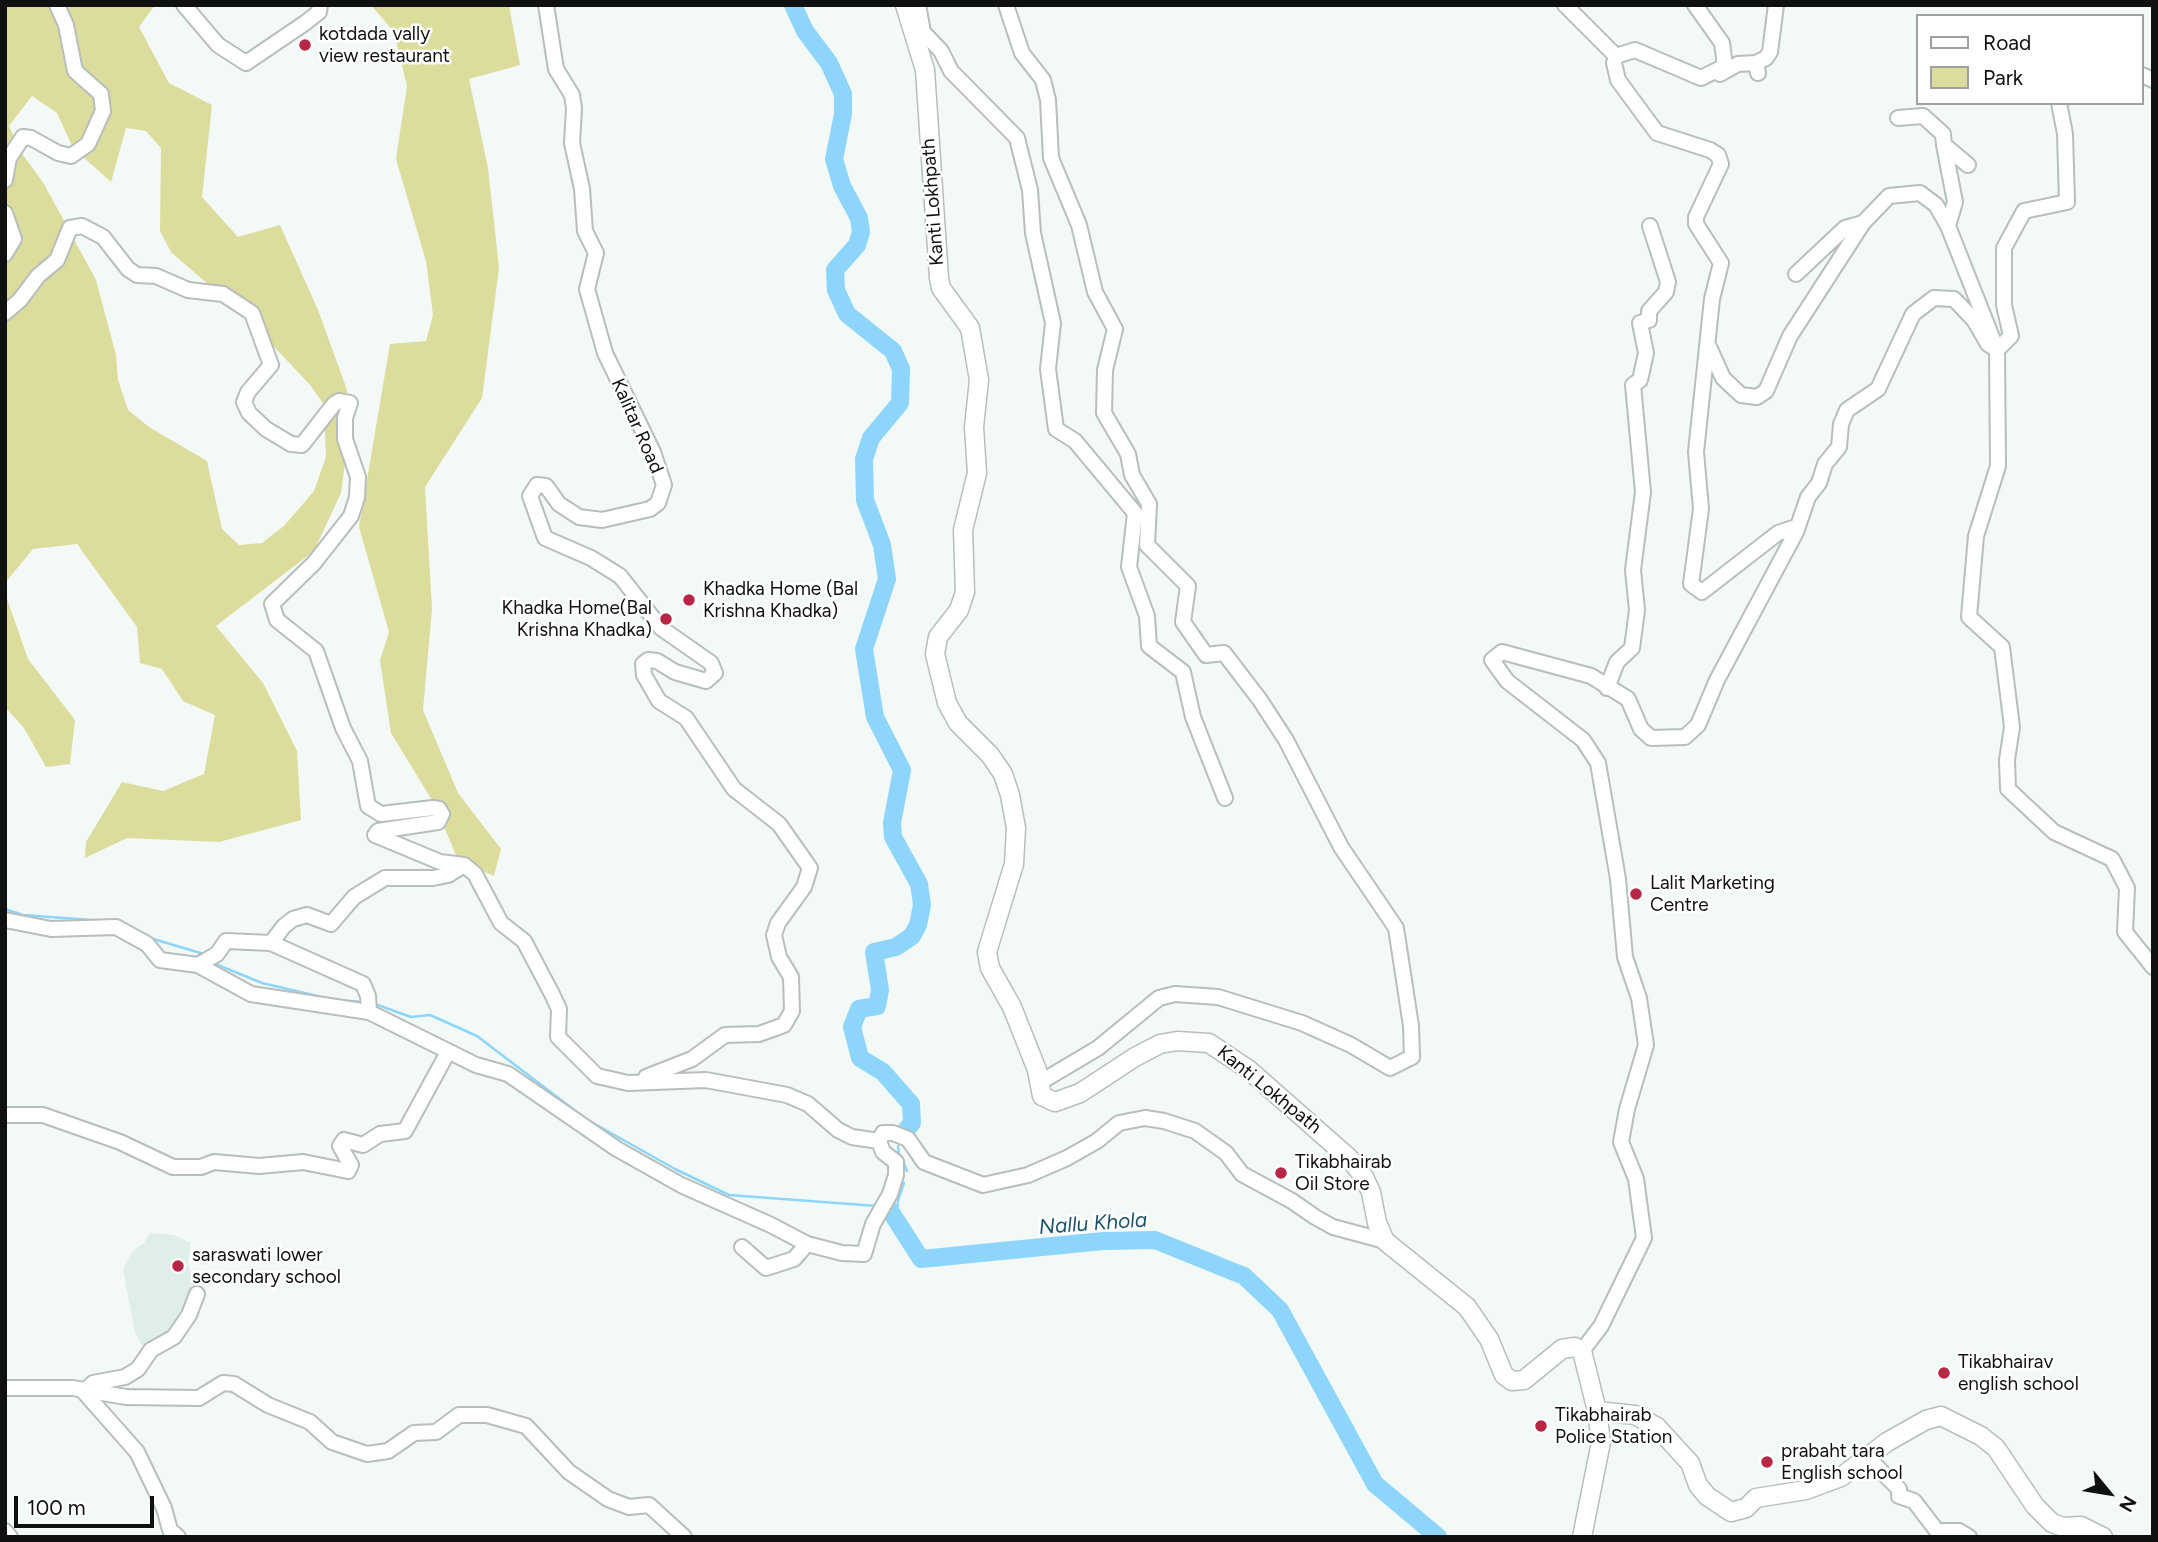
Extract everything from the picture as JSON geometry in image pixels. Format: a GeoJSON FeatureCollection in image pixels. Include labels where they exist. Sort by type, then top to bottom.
{"type":"FeatureCollection","features":[{"type":"Feature","properties":{"kind":"main road","name":"Kanti Lokhpath"},"geometry":{"type":"LineString","coordinates":[[905,5],[925,70],[939,278],[942,288],[970,328],[979,380],[974,427],[977,473],[963,530],[965,592],[959,610],[938,637],[935,654],[947,703],[958,723],[1003,774],[1016,828],[1014,863],[986,952],[990,968],[1018,1020],[1045,1099],[1062,1100],[1080,1093],[1160,1044],[1194,1040],[1209,1043],[1249,1070],[1349,1158],[1367,1184],[1385,1241]]}},
{"type":"Feature","properties":{"kind":"main road"},"geometry":{"type":"LineString","coordinates":[[1385,1241],[1467,1307],[1489,1339],[1504,1375],[1512,1381],[1524,1380],[1562,1349],[1575,1348],[1581,1352],[1597,1411],[1601,1442],[1582,1537]]}},
{"type":"Feature","properties":{"kind":"main road"},"geometry":{"type":"LineString","coordinates":[[1597,1411],[1635,1415],[1657,1427],[1690,1463],[1698,1485],[1707,1496],[1731,1512],[1746,1508],[1756,1498],[1805,1490],[1841,1476],[1926,1420],[1941,1416],[1981,1436],[1996,1448],[2035,1506],[2052,1523],[2063,1527],[2081,1526],[2103,1537]]}},
{"type":"Feature","properties":{"kind":"street"},"geometry":{"type":"LineString","coordinates":[[5,180],[12,150],[23,137],[32,138],[58,153],[71,156],[88,144],[103,111],[101,94],[75,71],[66,25],[57,5]]}},
{"type":"Feature","properties":{"kind":"street"},"geometry":{"type":"LineString","coordinates":[[184,5],[218,45],[246,62],[319,12],[320,5]]}},
{"type":"Feature","properties":{"kind":"street","name":"Kalitar Road"},"geometry":{"type":"LineString","coordinates":[[546,5],[556,68],[572,95],[572,143],[583,198],[584,231],[596,253],[587,289],[594,304],[605,353],[653,452],[664,485],[658,503],[650,509],[602,520],[579,517],[559,504],[546,486],[537,485],[530,496],[545,538],[591,558],[620,576],[661,628],[711,663],[715,673],[706,681],[675,672],[657,661],[648,660],[643,664],[647,682],[659,701],[685,718],[734,789],[779,824],[810,868],[804,887],[778,923],[774,935],[779,957],[791,977],[792,1011],[784,1025],[759,1034],[725,1035],[692,1059],[628,1083]]}},
{"type":"Feature","properties":{"kind":"street"},"geometry":{"type":"LineString","coordinates":[[918,5],[923,32],[942,51],[951,71],[1017,138],[1030,190],[1033,233],[1053,323],[1048,369],[1056,429],[1075,441],[1135,513],[1129,568],[1147,616],[1149,646],[1183,672],[1193,717],[1226,798]]}},
{"type":"Feature","properties":{"kind":"street"},"geometry":{"type":"LineString","coordinates":[[1006,5],[1022,53],[1043,80],[1048,100],[1051,158],[1079,225],[1095,292],[1115,329],[1105,370],[1104,413],[1128,454],[1132,475],[1149,503],[1147,545],[1129,568]]}},
{"type":"Feature","properties":{"kind":"street"},"geometry":{"type":"LineString","coordinates":[[1565,5],[1616,56]]}},
{"type":"Feature","properties":{"kind":"street"},"geometry":{"type":"LineString","coordinates":[[1695,5],[1721,43],[1725,66],[1701,78]]}},
{"type":"Feature","properties":{"kind":"street"},"geometry":{"type":"LineString","coordinates":[[1616,56],[1635,50],[1701,78],[1725,73],[1738,64],[1757,68],[1770,52],[1776,5]]}},
{"type":"Feature","properties":{"kind":"street"},"geometry":{"type":"LineString","coordinates":[[1616,56],[1614,63],[1618,80],[1657,134],[1710,150],[1718,155],[1721,164],[1696,217],[1696,224],[1721,263],[1712,299],[1696,452],[1701,509],[1691,584],[1695,590],[1702,592],[1778,533],[1793,528],[1796,532]]}},
{"type":"Feature","properties":{"kind":"street"},"geometry":{"type":"LineString","coordinates":[[1997,350],[2011,336],[2004,305],[2004,248],[2024,211],[2067,202],[2065,134],[2059,105]]}},
{"type":"Feature","properties":{"kind":"street"},"geometry":{"type":"LineString","coordinates":[[1898,118],[1923,116],[1943,134],[1955,202],[1948,226]]}},
{"type":"Feature","properties":{"kind":"street"},"geometry":{"type":"LineString","coordinates":[[1944,145],[1968,165]]}},
{"type":"Feature","properties":{"kind":"street"},"geometry":{"type":"LineString","coordinates":[[1709,346],[1723,378],[1741,395],[1757,397],[1766,391],[1790,336],[1863,223],[1889,196],[1920,193],[1936,205],[1948,226],[1997,350],[1998,466],[1976,536],[1969,617],[2002,648],[2012,727],[2007,760],[2008,789],[2054,832],[2112,859],[2127,888],[2125,932],[2153,967]]}},
{"type":"Feature","properties":{"kind":"street"},"geometry":{"type":"LineString","coordinates":[[5,213],[14,239],[5,254]]}},
{"type":"Feature","properties":{"kind":"street"},"geometry":{"type":"LineString","coordinates":[[1796,274],[1845,228],[1863,223]]}},
{"type":"Feature","properties":{"kind":"street"},"geometry":{"type":"LineString","coordinates":[[5,313],[20,300],[38,276],[57,260],[70,228],[82,226],[103,237],[132,273],[143,277],[156,276],[188,290],[223,294],[252,313],[271,365],[245,396],[244,402],[249,412],[266,429],[302,446],[334,404],[339,401],[351,403],[345,418],[345,439],[358,477],[357,497],[351,516],[314,564],[272,604],[276,620],[316,651],[343,728],[360,761],[369,806],[381,814],[433,808],[439,809],[442,814],[438,822],[378,831],[376,835],[439,862],[464,865],[475,874],[501,923],[524,941],[559,1009],[558,1037],[597,1076],[628,1083],[706,1080],[766,1090],[808,1104],[838,1130],[852,1137],[879,1141]]}},
{"type":"Feature","properties":{"kind":"street"},"geometry":{"type":"LineString","coordinates":[[1607,688],[1617,662],[1632,648],[1637,610],[1633,570],[1643,492],[1633,385],[1640,380],[1646,353],[1640,323],[1649,320],[1648,311],[1666,292],[1668,282],[1650,226]]}},
{"type":"Feature","properties":{"kind":"street"},"geometry":{"type":"LineString","coordinates":[[1581,1352],[1601,1326],[1644,1238],[1636,1179],[1621,1142],[1627,1109],[1646,1045],[1639,998],[1625,957],[1618,879],[1598,763],[1583,740],[1507,681],[1492,660],[1502,652],[1591,676],[1629,699],[1641,729],[1651,738],[1685,737],[1698,725],[1717,680],[1796,532],[1808,497],[1819,483],[1825,464],[1839,447],[1841,424],[1847,410],[1878,389],[1913,314],[1934,299],[1954,299],[1974,320],[1988,344],[1997,350]]}},
{"type":"Feature","properties":{"kind":"street"},"geometry":{"type":"LineString","coordinates":[[1039,1083],[1098,1048],[1159,998],[1175,994],[1217,998],[1302,1023],[1351,1045],[1390,1068],[1412,1057],[1396,929],[1341,847],[1286,740],[1260,700],[1224,653],[1206,655],[1183,622],[1188,586],[1147,545]]}},
{"type":"Feature","properties":{"kind":"street"},"geometry":{"type":"LineString","coordinates":[[271,943],[293,919],[307,915],[331,924],[359,892],[385,878],[433,878],[448,875],[464,865]]}},
{"type":"Feature","properties":{"kind":"street"},"geometry":{"type":"LineString","coordinates":[[5,920],[51,929],[116,927],[147,944],[160,960],[198,965],[251,994],[369,1012],[476,1065],[508,1074],[617,1149],[681,1185],[807,1244],[842,1253],[864,1254],[882,1202],[890,1194],[898,1167],[883,1152],[879,1141]]}},
{"type":"Feature","properties":{"kind":"street"},"geometry":{"type":"LineString","coordinates":[[198,965],[217,954],[226,941],[271,943],[363,984],[367,990],[369,1012]]}},
{"type":"Feature","properties":{"kind":"street"},"geometry":{"type":"LineString","coordinates":[[5,1115],[43,1115],[120,1142],[173,1167],[201,1167],[214,1162],[259,1166],[295,1162],[348,1171],[351,1165],[340,1146],[344,1140],[363,1146],[380,1135],[405,1131],[448,1052]]}},
{"type":"Feature","properties":{"kind":"street"},"geometry":{"type":"LineString","coordinates":[[879,1141],[884,1133],[893,1133],[908,1139],[924,1162],[983,1185],[1028,1175],[1067,1158],[1097,1141],[1119,1124],[1145,1118],[1164,1121],[1195,1131],[1226,1153],[1242,1174],[1333,1227],[1385,1241]]}},
{"type":"Feature","properties":{"kind":"street"},"geometry":{"type":"LineString","coordinates":[[742,1247],[766,1268],[794,1259],[807,1244]]}},
{"type":"Feature","properties":{"kind":"street"},"geometry":{"type":"LineString","coordinates":[[85,1392],[93,1383],[125,1377],[138,1368],[151,1350],[174,1336],[189,1315],[197,1294]]}},
{"type":"Feature","properties":{"kind":"street"},"geometry":{"type":"LineString","coordinates":[[5,1377],[45,1389]]}},
{"type":"Feature","properties":{"kind":"street"},"geometry":{"type":"LineString","coordinates":[[5,1388],[73,1388],[126,1397],[199,1398],[223,1383],[234,1384],[268,1405],[310,1422],[332,1442],[367,1454],[388,1451],[414,1433],[436,1432],[459,1415],[487,1415],[526,1426],[569,1472],[608,1499],[629,1507],[649,1505],[684,1537]]}},
{"type":"Feature","properties":{"kind":"street"},"geometry":{"type":"LineString","coordinates":[[85,1392],[137,1452],[164,1508],[170,1530],[178,1537]]}},
{"type":"Feature","properties":{"kind":"street"},"geometry":{"type":"LineString","coordinates":[[1871,1455],[1875,1465],[1899,1489],[1899,1496],[1914,1501],[1937,1531],[1959,1531],[1969,1537]]}},
{"type":"Feature","properties":{"kind":"street"},"geometry":{"type":"LineString","coordinates":[[5,1531],[10,1537]]}},
{"type":"Feature","properties":{"kind":"shaded area"},"geometry":{"type":"Polygon","coordinates":[[[150,1233],[174,1235],[191,1243],[188,1262],[193,1291],[177,1324],[157,1344],[145,1351],[135,1333],[123,1269],[133,1251],[144,1243],[150,1233]]]}},
{"type":"Feature","properties":{"kind":"green space"},"geometry":{"type":"Polygon","coordinates":[[[5,5],[155,5],[139,27],[169,83],[212,105],[202,197],[238,237],[280,225],[318,310],[346,387],[352,413],[341,493],[314,551],[216,626],[263,683],[297,751],[301,820],[219,842],[127,838],[85,858],[86,842],[122,782],[163,791],[204,774],[215,715],[183,701],[162,669],[140,663],[137,627],[77,544],[33,549],[5,583],[5,240],[8,236],[5,227],[5,5]],[[32,96],[9,126],[21,152],[44,184],[96,280],[116,355],[118,380],[128,410],[149,427],[207,461],[222,529],[239,545],[262,543],[284,526],[314,491],[326,457],[324,405],[311,386],[249,320],[171,252],[160,231],[161,148],[146,131],[126,128],[111,182],[73,148],[57,113],[32,96]]]}},
{"type":"Feature","properties":{"kind":"green space"},"geometry":{"type":"Polygon","coordinates":[[[371,5],[509,5],[520,65],[469,79],[488,168],[499,268],[482,398],[425,487],[432,609],[423,710],[458,793],[501,849],[494,876],[458,860],[435,805],[391,733],[380,660],[389,632],[359,527],[390,344],[426,341],[433,315],[426,261],[396,159],[407,86],[394,32],[371,5]]]}},
{"type":"Feature","properties":{"kind":"green space"},"geometry":{"type":"Polygon","coordinates":[[[5,593],[28,659],[75,720],[70,764],[46,767],[24,728],[5,707],[5,593]]]}},
{"type":"Feature","properties":{"kind":"waterway"},"geometry":{"type":"LineString","coordinates":[[793,5],[805,31],[829,63],[843,94],[843,114],[834,159],[842,186],[859,218],[861,232],[857,245],[835,270],[836,290],[847,314],[893,351],[901,369],[900,403],[871,438],[864,459],[865,500],[882,545],[887,579],[864,649],[875,717],[902,770],[892,823],[893,837],[919,884],[922,905],[918,925],[912,936],[896,947],[874,952],[880,990],[877,1006],[859,1009],[852,1027],[860,1058],[883,1072],[911,1104],[912,1123],[902,1135]]}},
{"type":"Feature","properties":{"kind":"waterway"},"geometry":{"type":"LineString","coordinates":[[5,909],[23,915],[105,921]]}},
{"type":"Feature","properties":{"kind":"waterway"},"geometry":{"type":"LineString","coordinates":[[150,938],[204,954]]}},
{"type":"Feature","properties":{"kind":"waterway"},"geometry":{"type":"LineString","coordinates":[[213,963],[262,983],[330,999]]}},
{"type":"Feature","properties":{"kind":"waterway"},"geometry":{"type":"LineString","coordinates":[[337,1000],[362,1002]]}},
{"type":"Feature","properties":{"kind":"waterway"},"geometry":{"type":"LineString","coordinates":[[375,1004],[411,1017],[430,1015],[477,1036],[586,1119],[675,1169],[729,1195],[877,1206]]}},
{"type":"Feature","properties":{"kind":"waterway"},"geometry":{"type":"LineString","coordinates":[[898,1146],[899,1156]]}},
{"type":"Feature","properties":{"kind":"waterway"},"geometry":{"type":"LineString","coordinates":[[903,1161],[907,1171]]}},
{"type":"Feature","properties":{"kind":"waterway"},"geometry":{"type":"LineString","coordinates":[[897,1222],[898,1200],[904,1183]]}},
{"type":"Feature","properties":{"kind":"waterway","name":"Nallu Khola"},"geometry":{"type":"LineString","coordinates":[[889,1209],[921,1259],[1103,1241],[1155,1240],[1244,1276],[1280,1310],[1375,1484],[1438,1537]]}},
{"type":"Feature","properties":{"kind":"place","name":"kotdada vally view restaurant"},"geometry":{"type":"Point","coordinates":[305,45]}},
{"type":"Feature","properties":{"kind":"place","name":"Khadka Home (Bal Krishna Khadka)"},"geometry":{"type":"Point","coordinates":[689,600]}},
{"type":"Feature","properties":{"kind":"place","name":"Khadka Home(Bal Krishna Khadka)"},"geometry":{"type":"Point","coordinates":[666,619]}},
{"type":"Feature","properties":{"kind":"place","name":"Lalit Marketing Centre"},"geometry":{"type":"Point","coordinates":[1636,894]}},
{"type":"Feature","properties":{"kind":"place","name":"Tikabhairab Oil Store"},"geometry":{"type":"Point","coordinates":[1281,1173]}},
{"type":"Feature","properties":{"kind":"place","name":"saraswati lower secondary school"},"geometry":{"type":"Point","coordinates":[178,1266]}},
{"type":"Feature","properties":{"kind":"place","name":"Tikabhairav english school"},"geometry":{"type":"Point","coordinates":[1944,1373]}},
{"type":"Feature","properties":{"kind":"place","name":"Tikabhairab Police Station"},"geometry":{"type":"Point","coordinates":[1541,1426]}},
{"type":"Feature","properties":{"kind":"place","name":"prabaht tara English school"},"geometry":{"type":"Point","coordinates":[1767,1462]}}]}
